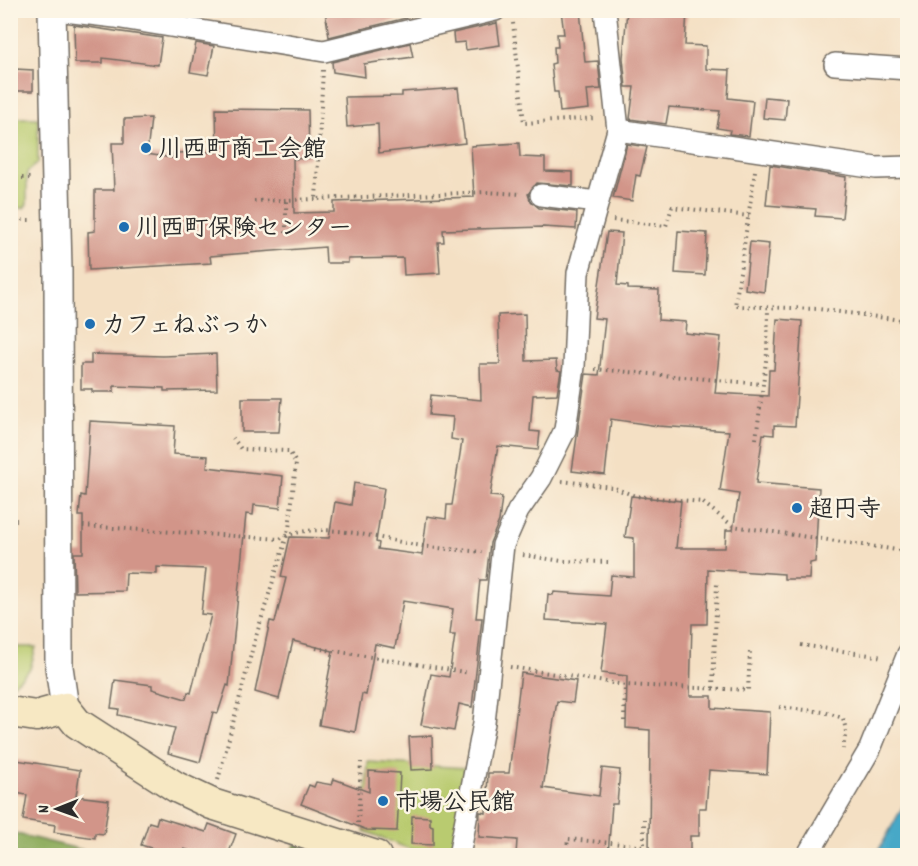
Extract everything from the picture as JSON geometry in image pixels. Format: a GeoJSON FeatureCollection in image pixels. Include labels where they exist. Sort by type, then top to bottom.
{"type":"FeatureCollection","features":[{"type":"Feature","properties":{"kind":"main road"},"geometry":{"type":"LineString","coordinates":[[10,712],[36,717],[65,708],[76,723],[176,787],[212,804],[366,851]]}},
{"type":"Feature","properties":{"kind":"street"},"geometry":{"type":"LineString","coordinates":[[65,708],[59,668],[54,10],[115,17],[324,51],[495,10]]}},
{"type":"Feature","properties":{"kind":"street"},"geometry":{"type":"LineString","coordinates":[[459,855],[484,723],[501,554],[518,511],[541,478],[565,430],[574,367],[578,273],[617,124],[605,10]]}},
{"type":"Feature","properties":{"kind":"street"},"geometry":{"type":"LineString","coordinates":[[835,64],[908,69]]}},
{"type":"Feature","properties":{"kind":"street"},"geometry":{"type":"LineString","coordinates":[[617,124],[757,152],[876,168],[908,167]]}},
{"type":"Feature","properties":{"kind":"street"},"geometry":{"type":"LineString","coordinates":[[542,195],[594,209]]}},
{"type":"Feature","properties":{"kind":"street"},"geometry":{"type":"LineString","coordinates":[[807,855],[870,749],[906,659]]}},
{"type":"Feature","properties":{"kind":"path"},"geometry":{"type":"LineString","coordinates":[[513,22],[525,123],[617,124]]}},
{"type":"Feature","properties":{"kind":"path"},"geometry":{"type":"LineString","coordinates":[[316,199],[324,51]]}},
{"type":"Feature","properties":{"kind":"path"},"geometry":{"type":"LineString","coordinates":[[757,152],[735,306],[768,309],[818,309],[908,321]]}},
{"type":"Feature","properties":{"kind":"path"},"geometry":{"type":"LineString","coordinates":[[254,201],[486,192],[542,195]]}},
{"type":"Feature","properties":{"kind":"path"},"geometry":{"type":"LineString","coordinates":[[286,201],[286,233]]}},
{"type":"Feature","properties":{"kind":"path"},"geometry":{"type":"LineString","coordinates":[[594,209],[666,226],[672,207],[749,216]]}},
{"type":"Feature","properties":{"kind":"path"},"geometry":{"type":"LineString","coordinates":[[10,220],[39,220]]}},
{"type":"Feature","properties":{"kind":"path"},"geometry":{"type":"LineString","coordinates":[[756,439],[768,353],[768,309]]}},
{"type":"Feature","properties":{"kind":"path"},"geometry":{"type":"LineString","coordinates":[[574,367],[762,384]]}},
{"type":"Feature","properties":{"kind":"path"},"geometry":{"type":"LineString","coordinates":[[212,804],[254,643],[287,535],[296,462],[289,452],[241,450],[233,438]]}},
{"type":"Feature","properties":{"kind":"path"},"geometry":{"type":"LineString","coordinates":[[541,478],[612,487],[635,496],[702,502],[733,526],[904,551],[908,549]]}},
{"type":"Feature","properties":{"kind":"path"},"geometry":{"type":"LineString","coordinates":[[10,520],[16,520]]}},
{"type":"Feature","properties":{"kind":"path"},"geometry":{"type":"LineString","coordinates":[[58,526],[121,527],[280,539],[287,535],[312,531],[370,535],[421,546],[562,561],[610,562]]}},
{"type":"Feature","properties":{"kind":"path"},"geometry":{"type":"LineString","coordinates":[[713,688],[717,583]]}},
{"type":"Feature","properties":{"kind":"path"},"geometry":{"type":"LineString","coordinates":[[801,645],[906,659]]}},
{"type":"Feature","properties":{"kind":"path"},"geometry":{"type":"LineString","coordinates":[[316,648],[625,685],[748,690],[750,651]]}},
{"type":"Feature","properties":{"kind":"path"},"geometry":{"type":"LineString","coordinates":[[624,721],[625,685]]}},
{"type":"Feature","properties":{"kind":"path"},"geometry":{"type":"LineString","coordinates":[[779,707],[824,712],[843,718],[846,730],[843,753]]}},
{"type":"Feature","properties":{"kind":"path"},"geometry":{"type":"LineString","coordinates":[[361,762],[366,851]]}},
{"type":"Feature","properties":{"kind":"path"},"geometry":{"type":"LineString","coordinates":[[644,819],[644,855]]}},
{"type":"Feature","properties":{"kind":"path"},"geometry":{"type":"LineString","coordinates":[[566,855],[568,839],[644,846]]}},
{"type":"Feature","properties":{"kind":"green space"},"geometry":{"type":"Polygon","coordinates":[[[11,118],[38,118],[38,163],[27,172],[27,204],[24,208],[11,208],[11,118]]]}},
{"type":"Feature","properties":{"kind":"green space"},"geometry":{"type":"Polygon","coordinates":[[[11,647],[36,647],[30,669],[14,684],[11,684],[11,647]]]}},
{"type":"Feature","properties":{"kind":"green space"},"geometry":{"type":"Polygon","coordinates":[[[368,762],[466,768],[456,849],[446,853],[423,853],[364,831],[368,762]]]}},
{"type":"Feature","properties":{"kind":"green space"},"geometry":{"type":"Polygon","coordinates":[[[11,833],[17,834],[103,855],[11,855],[11,833]]]}},
{"type":"Feature","properties":{"kind":"green space"},"geometry":{"type":"Polygon","coordinates":[[[295,844],[330,856],[292,856],[295,844]]]}},
{"type":"Feature","properties":{"kind":"water"},"geometry":{"type":"Polygon","coordinates":[[[907,799],[907,855],[876,855],[907,799]]]}},
{"type":"Feature","properties":{"kind":"building"},"geometry":{"type":"Polygon","coordinates":[[[325,10],[405,10],[406,18],[329,37],[325,10]]]}},
{"type":"Feature","properties":{"kind":"building"},"geometry":{"type":"Polygon","coordinates":[[[561,10],[580,10],[585,62],[598,61],[601,89],[587,90],[589,109],[560,112],[558,92],[554,92],[551,64],[555,63],[554,47],[558,47],[557,34],[564,34],[561,10]]]}},
{"type":"Feature","properties":{"kind":"building"},"geometry":{"type":"Polygon","coordinates":[[[627,10],[687,10],[685,45],[706,46],[706,69],[730,70],[728,98],[753,101],[749,136],[729,134],[730,130],[717,128],[720,111],[669,107],[666,124],[630,119],[634,87],[626,87],[623,58],[627,10]]]}},
{"type":"Feature","properties":{"kind":"building"},"geometry":{"type":"Polygon","coordinates":[[[497,23],[500,45],[466,50],[465,42],[454,43],[453,33],[497,23]]]}},
{"type":"Feature","properties":{"kind":"building"},"geometry":{"type":"Polygon","coordinates":[[[74,25],[162,38],[158,65],[103,58],[103,63],[75,63],[74,25]]]}},
{"type":"Feature","properties":{"kind":"building"},"geometry":{"type":"Polygon","coordinates":[[[196,43],[214,46],[208,75],[190,72],[196,43]]]}},
{"type":"Feature","properties":{"kind":"building"},"geometry":{"type":"Polygon","coordinates":[[[410,43],[413,57],[364,64],[365,77],[333,72],[332,62],[410,43]]]}},
{"type":"Feature","properties":{"kind":"building"},"geometry":{"type":"Polygon","coordinates":[[[15,69],[33,70],[33,91],[15,91],[15,69]]]}},
{"type":"Feature","properties":{"kind":"building"},"geometry":{"type":"Polygon","coordinates":[[[458,88],[465,143],[379,153],[378,124],[347,127],[345,97],[402,96],[402,92],[458,88]]]}},
{"type":"Feature","properties":{"kind":"building"},"geometry":{"type":"Polygon","coordinates":[[[765,97],[787,99],[785,120],[763,118],[765,97]]]}},
{"type":"Feature","properties":{"kind":"building"},"geometry":{"type":"Polygon","coordinates":[[[216,109],[308,110],[309,158],[293,159],[294,213],[334,212],[334,202],[474,197],[471,146],[519,143],[520,157],[545,158],[545,171],[573,172],[573,186],[537,183],[528,194],[530,200],[539,208],[577,212],[576,229],[543,227],[443,230],[444,242],[438,242],[440,273],[404,275],[403,258],[348,259],[348,263],[326,263],[325,247],[210,256],[211,263],[89,270],[88,232],[95,231],[95,190],[114,190],[112,143],[124,143],[124,119],[151,118],[147,154],[172,158],[173,153],[217,152],[216,109]]]}},
{"type":"Feature","properties":{"kind":"building"},"geometry":{"type":"Polygon","coordinates":[[[627,144],[647,147],[640,176],[636,175],[632,201],[613,198],[627,144]]]}},
{"type":"Feature","properties":{"kind":"building"},"geometry":{"type":"Polygon","coordinates":[[[770,165],[846,177],[842,218],[815,216],[816,209],[766,205],[770,165]]]}},
{"type":"Feature","properties":{"kind":"building"},"geometry":{"type":"Polygon","coordinates":[[[678,231],[707,233],[705,275],[675,273],[678,231]]]}},
{"type":"Feature","properties":{"kind":"building"},"geometry":{"type":"Polygon","coordinates":[[[607,232],[622,233],[617,285],[628,286],[628,289],[659,290],[658,320],[686,322],[685,333],[721,337],[715,393],[768,396],[769,370],[774,370],[777,319],[802,321],[795,426],[774,425],[774,435],[763,434],[756,483],[819,488],[815,562],[810,563],[809,579],[784,579],[784,574],[708,569],[707,624],[692,624],[690,696],[712,696],[712,708],[770,712],[767,774],[709,770],[706,808],[699,808],[699,836],[690,836],[690,855],[649,855],[650,730],[626,728],[627,676],[601,673],[607,624],[546,620],[548,594],[553,595],[554,592],[609,596],[611,575],[634,577],[634,538],[625,537],[631,496],[681,501],[676,548],[725,548],[726,530],[733,530],[739,494],[720,491],[729,431],[658,426],[611,419],[605,475],[572,471],[586,374],[599,375],[605,319],[594,318],[607,232]]]}},
{"type":"Feature","properties":{"kind":"building"},"geometry":{"type":"Polygon","coordinates":[[[750,242],[769,244],[764,292],[745,289],[750,242]]]}},
{"type":"Feature","properties":{"kind":"building"},"geometry":{"type":"Polygon","coordinates":[[[525,314],[526,361],[556,360],[557,370],[561,371],[557,394],[533,395],[530,431],[540,432],[538,450],[498,446],[490,496],[502,497],[499,521],[490,543],[486,580],[480,580],[476,618],[482,618],[472,707],[459,704],[454,731],[421,725],[431,674],[449,677],[455,635],[450,635],[453,609],[403,601],[395,648],[375,644],[366,695],[362,694],[355,732],[319,725],[333,651],[293,641],[279,699],[255,692],[270,621],[275,622],[286,578],[281,577],[290,537],[329,538],[335,502],[351,505],[354,483],[384,488],[376,542],[379,543],[378,549],[422,555],[427,516],[446,519],[447,505],[452,505],[462,441],[451,439],[453,417],[429,415],[431,395],[481,400],[480,364],[500,364],[498,315],[525,314]]]}},
{"type":"Feature","properties":{"kind":"building"},"geometry":{"type":"Polygon","coordinates":[[[91,354],[163,356],[216,354],[217,390],[164,391],[164,388],[114,386],[114,392],[92,392],[92,389],[81,389],[81,364],[91,364],[91,354]]]}},
{"type":"Feature","properties":{"kind":"building"},"geometry":{"type":"Polygon","coordinates":[[[242,398],[282,398],[279,432],[242,432],[242,398]]]}},
{"type":"Feature","properties":{"kind":"building"},"geometry":{"type":"Polygon","coordinates":[[[90,421],[175,426],[173,454],[208,456],[207,467],[283,476],[280,508],[254,505],[253,515],[246,514],[229,686],[227,685],[218,713],[213,712],[200,762],[168,753],[175,728],[118,715],[119,709],[111,708],[115,680],[152,685],[152,689],[186,699],[188,692],[191,693],[211,615],[201,614],[206,569],[157,567],[157,574],[126,573],[125,591],[75,592],[74,553],[83,553],[83,516],[79,516],[81,495],[85,496],[90,421]]]}},
{"type":"Feature","properties":{"kind":"building"},"geometry":{"type":"Polygon","coordinates":[[[521,673],[576,681],[573,703],[557,701],[543,788],[599,796],[602,768],[620,770],[617,804],[612,804],[608,855],[516,855],[517,840],[479,837],[480,812],[486,813],[488,773],[509,773],[521,673]]]}},
{"type":"Feature","properties":{"kind":"building"},"geometry":{"type":"Polygon","coordinates":[[[432,736],[433,769],[411,770],[409,737],[432,736]]]}},
{"type":"Feature","properties":{"kind":"building"},"geometry":{"type":"Polygon","coordinates":[[[10,759],[80,770],[76,796],[109,800],[104,834],[95,833],[95,838],[54,832],[55,825],[23,820],[27,795],[10,792],[10,759]]]}},
{"type":"Feature","properties":{"kind":"building"},"geometry":{"type":"Polygon","coordinates":[[[369,771],[400,773],[397,831],[367,830],[301,804],[309,785],[314,787],[316,782],[332,785],[334,779],[369,792],[369,771]]]}},
{"type":"Feature","properties":{"kind":"building"},"geometry":{"type":"Polygon","coordinates":[[[412,816],[430,817],[430,825],[433,826],[433,845],[411,844],[412,816]]]}},
{"type":"Feature","properties":{"kind":"building"},"geometry":{"type":"Polygon","coordinates":[[[158,817],[206,832],[209,824],[236,834],[228,855],[203,855],[184,849],[182,855],[174,855],[141,845],[149,822],[156,824],[158,817]]]}},
{"type":"Feature","properties":{"kind":"place","name":"川西町商工会館"},"geometry":{"type":"Point","coordinates":[146,148]}},
{"type":"Feature","properties":{"kind":"place","name":"川西町保険センター"},"geometry":{"type":"Point","coordinates":[124,227]}},
{"type":"Feature","properties":{"kind":"place","name":"カフェねぶっか"},"geometry":{"type":"Point","coordinates":[90,324]}},
{"type":"Feature","properties":{"kind":"place","name":"超円寺"},"geometry":{"type":"Point","coordinates":[797,508]}},
{"type":"Feature","properties":{"kind":"place","name":"市場公民館"},"geometry":{"type":"Point","coordinates":[383,801]}}]}
